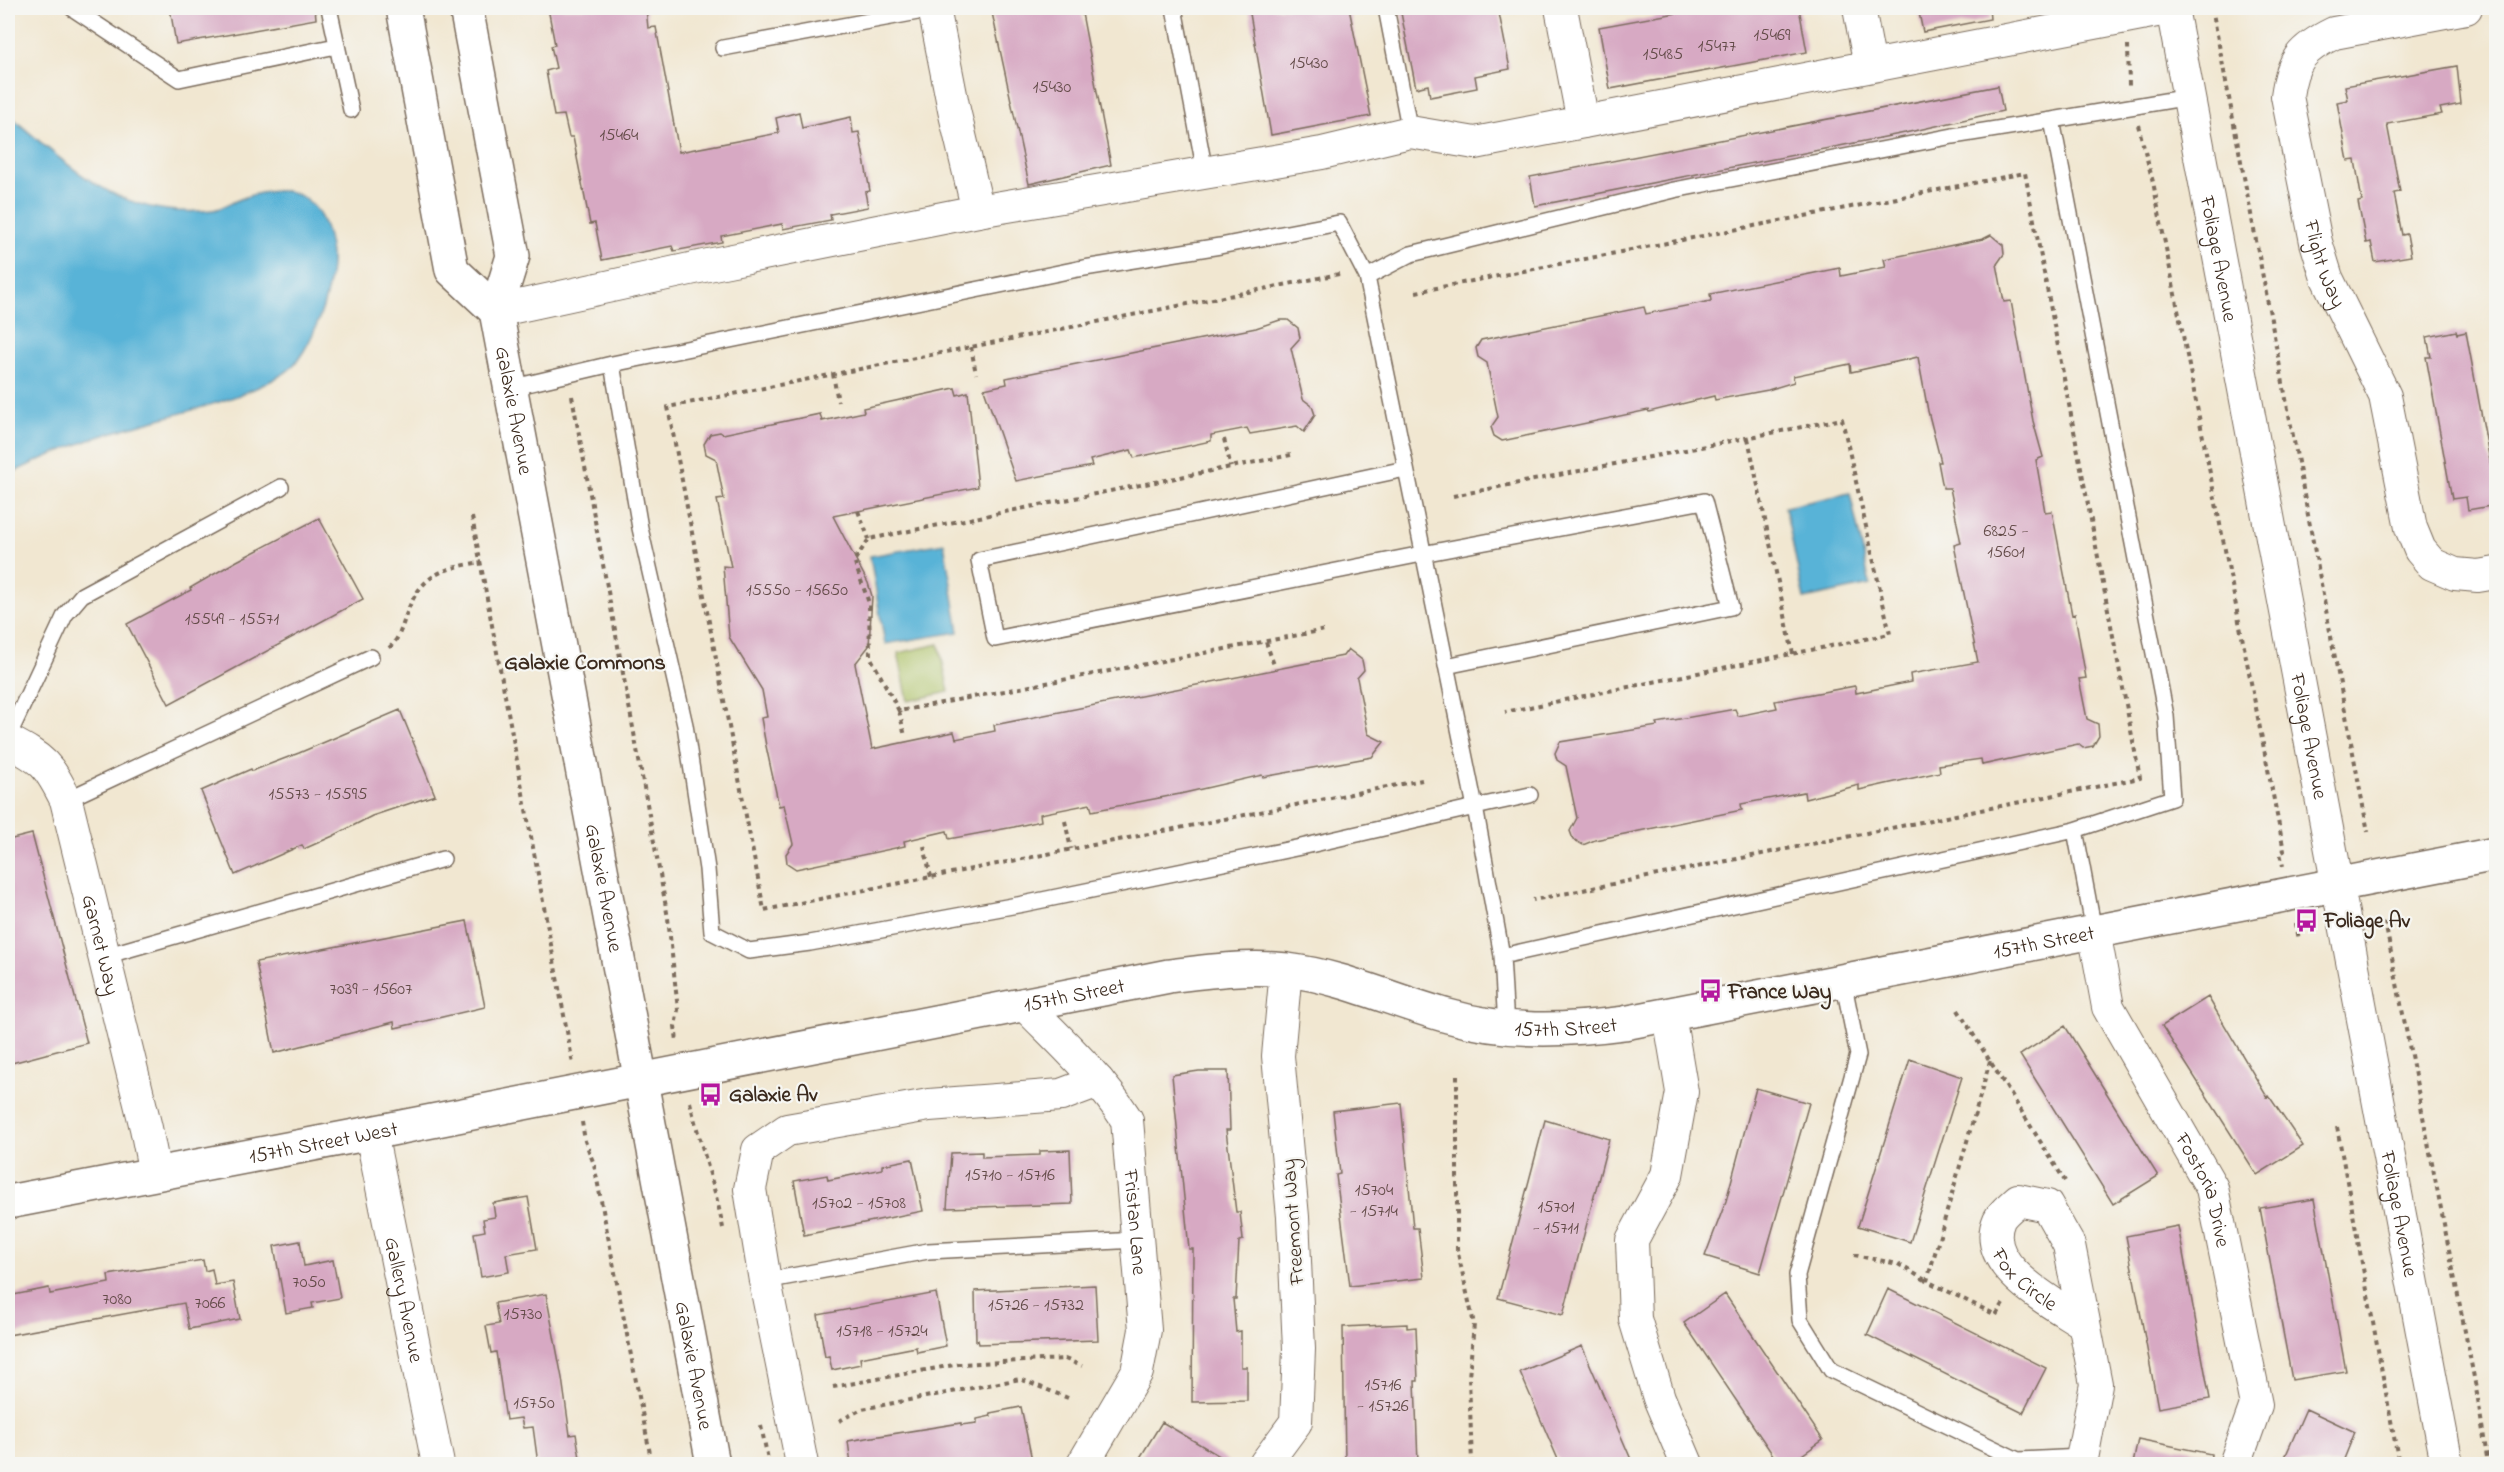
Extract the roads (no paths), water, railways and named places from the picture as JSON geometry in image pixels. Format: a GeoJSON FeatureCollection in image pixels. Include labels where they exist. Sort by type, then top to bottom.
{"type":"FeatureCollection","features":[{"type":"Feature","properties":{"kind":"street"},"geometry":{"type":"LineString","coordinates":[[403,8],[452,270],[496,311],[713,264],[978,211],[1322,153],[1410,132],[1475,143],[2172,8]]}},
{"type":"Feature","properties":{"kind":"street","name":"Galaxie Avenue"},"geometry":{"type":"LineString","coordinates":[[466,8],[513,256],[496,311],[713,1464]]}},
{"type":"Feature","properties":{"kind":"street"},"geometry":{"type":"LineString","coordinates":[[934,8],[954,110],[978,211]]}},
{"type":"Feature","properties":{"kind":"street"},"geometry":{"type":"LineString","coordinates":[[1561,8],[1583,122]]}},
{"type":"Feature","properties":{"kind":"street"},"geometry":{"type":"LineString","coordinates":[[1859,8],[1870,66]]}},
{"type":"Feature","properties":{"kind":"street","name":"Foliage Avenue"},"geometry":{"type":"LineString","coordinates":[[2172,8],[2447,1464]]}},
{"type":"Feature","properties":{"kind":"street","name":"Flight Way"},"geometry":{"type":"LineString","coordinates":[[2466,8],[2334,33],[2314,43],[2300,55],[2290,75],[2287,96],[2316,242],[2327,278],[2385,396],[2411,528],[2420,550],[2432,564],[2455,574],[2478,576],[2496,573]]}},
{"type":"Feature","properties":{"kind":"street","name":"Garnet Way"},"geometry":{"type":"LineString","coordinates":[[8,739],[39,758],[54,776],[66,800],[146,1128],[155,1174]]}},
{"type":"Feature","properties":{"kind":"street","name":"157th Street"},"geometry":{"type":"LineString","coordinates":[[640,1080],[1179,974],[1229,968],[1286,970],[1342,980],[1449,1017],[1506,1027],[1567,1030],[1669,1015],[2496,854]]}},
{"type":"Feature","properties":{"kind":"street","name":"Fostoria Drive"},"geometry":{"type":"LineString","coordinates":[[2094,931],[2108,1007],[2212,1188],[2256,1405],[2235,1464]]}},
{"type":"Feature","properties":{"kind":"street","name":"Freemont Way"},"geometry":{"type":"LineString","coordinates":[[1269,1463],[1296,1422],[1299,1349],[1293,1217],[1278,1056],[1286,970]]}},
{"type":"Feature","properties":{"kind":"street","name":"Fristan Lane"},"geometry":{"type":"LineString","coordinates":[[1024,1004],[1098,1081],[1127,1120],[1145,1330],[1137,1372],[1083,1464]]}},
{"type":"Feature","properties":{"kind":"street"},"geometry":{"type":"LineString","coordinates":[[1669,1015],[1682,1092],[1667,1175],[1632,1240],[1635,1319],[1659,1398],[1687,1464]]}},
{"type":"Feature","properties":{"kind":"street","name":"157th Street West"},"geometry":{"type":"LineString","coordinates":[[8,1202],[640,1080]]}},
{"type":"Feature","properties":{"kind":"street"},"geometry":{"type":"LineString","coordinates":[[802,1464],[765,1281],[750,1190],[758,1150],[787,1130],[929,1105],[1061,1095],[1098,1081]]}},
{"type":"Feature","properties":{"kind":"street","name":"Gallery Avenue"},"geometry":{"type":"LineString","coordinates":[[371,1133],[438,1464]]}},
{"type":"Feature","properties":{"kind":"street","name":"Fox Circle"},"geometry":{"type":"LineString","coordinates":[[2081,1461],[2096,1384],[2083,1323]]}},
{"type":"Feature","properties":{"kind":"lane"},"geometry":{"type":"LineString","coordinates":[[72,8],[179,79],[336,46]]}},
{"type":"Feature","properties":{"kind":"lane"},"geometry":{"type":"LineString","coordinates":[[329,8],[351,110]]}},
{"type":"Feature","properties":{"kind":"lane"},"geometry":{"type":"LineString","coordinates":[[723,48],[934,8]]}},
{"type":"Feature","properties":{"kind":"lane"},"geometry":{"type":"LineString","coordinates":[[1174,8],[1205,172]]}},
{"type":"Feature","properties":{"kind":"lane"},"geometry":{"type":"LineString","coordinates":[[1386,8],[1410,132]]}},
{"type":"Feature","properties":{"kind":"lane"},"geometry":{"type":"LineString","coordinates":[[1366,277],[1411,254],[1674,190],[1953,136],[2189,97]]}},
{"type":"Feature","properties":{"kind":"lane"},"geometry":{"type":"LineString","coordinates":[[1502,957],[2075,831],[2172,798],[2166,716],[2052,120]]}},
{"type":"Feature","properties":{"kind":"lane"},"geometry":{"type":"LineString","coordinates":[[510,388],[612,364],[1078,269],[1220,246],[1340,223],[1366,277],[1475,807],[1502,957],[1506,1027]]}},
{"type":"Feature","properties":{"kind":"lane"},"geometry":{"type":"LineString","coordinates":[[612,364],[640,528],[685,724],[707,869],[712,932],[749,951],[810,943],[1023,904],[1530,795]]}},
{"type":"Feature","properties":{"kind":"lane"},"geometry":{"type":"LineString","coordinates":[[1405,469],[979,560],[995,639],[1422,554],[1704,501],[1731,607],[1446,666]]}},
{"type":"Feature","properties":{"kind":"lane"},"geometry":{"type":"LineString","coordinates":[[8,739],[64,615],[82,595],[281,487]]}},
{"type":"Feature","properties":{"kind":"lane"},"geometry":{"type":"LineString","coordinates":[[66,800],[371,657]]}},
{"type":"Feature","properties":{"kind":"lane"},"geometry":{"type":"LineString","coordinates":[[2075,831],[2094,931]]}},
{"type":"Feature","properties":{"kind":"lane"},"geometry":{"type":"LineString","coordinates":[[105,956],[443,859]]}},
{"type":"Feature","properties":{"kind":"lane"},"geometry":{"type":"LineString","coordinates":[[1843,980],[1858,1055],[1797,1275],[1800,1320],[1831,1370],[2018,1460],[2081,1461]]}},
{"type":"Feature","properties":{"kind":"lane"},"geometry":{"type":"LineString","coordinates":[[765,1281],[928,1251],[1137,1240]]}},
{"type":"Feature","properties":{"kind":"water"},"geometry":{"type":"Polygon","coordinates":[[[8,114],[77,171],[100,186],[125,199],[151,207],[181,211],[213,210],[250,196],[278,191],[291,192],[308,200],[319,213],[328,238],[331,261],[330,278],[320,316],[304,351],[294,365],[265,384],[229,399],[101,436],[8,475],[8,114]]]}},
{"type":"Feature","properties":{"kind":"water"},"geometry":{"type":"Polygon","coordinates":[[[1850,493],[1870,585],[1804,599],[1785,507],[1850,493]]]}},
{"type":"Feature","properties":{"kind":"water"},"geometry":{"type":"Polygon","coordinates":[[[944,543],[959,632],[885,644],[870,556],[944,543]]]}},
{"type":"Feature","properties":{"kind":"place","name":"Foliage Av"},"geometry":{"type":"Point","coordinates":[2306,920]}},
{"type":"Feature","properties":{"kind":"place","name":"France Way"},"geometry":{"type":"Point","coordinates":[1710,991]}},
{"type":"Feature","properties":{"kind":"place","name":"Galaxie Av"},"geometry":{"type":"Point","coordinates":[711,1094]}},
{"type":"Feature","properties":{"kind":"district","name":"Galaxie Commons"},"geometry":{"type":"Point","coordinates":[585,661]}}]}
